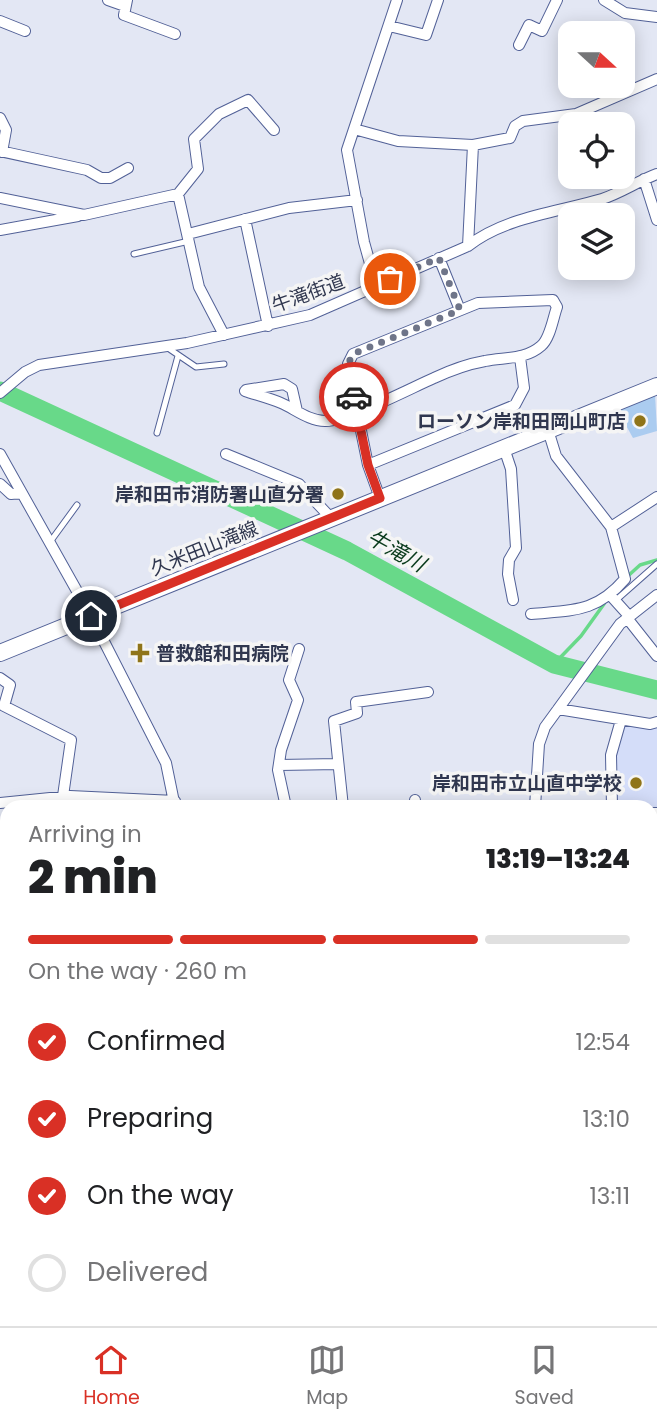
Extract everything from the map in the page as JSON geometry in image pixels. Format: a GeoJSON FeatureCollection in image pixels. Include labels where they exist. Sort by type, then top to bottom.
{"type":"FeatureCollection","features":[{"type":"Feature","properties":{"kind":"street"},"geometry":{"type":"LineString","coordinates":[[108,0],[126,3],[124,15],[175,34]]}},
{"type":"Feature","properties":{"kind":"street"},"geometry":{"type":"LineString","coordinates":[[376,285],[364,242],[347,150],[397,0]]}},
{"type":"Feature","properties":{"kind":"street"},"geometry":{"type":"LineString","coordinates":[[389,26],[426,36],[438,0]]}},
{"type":"Feature","properties":{"kind":"street"},"geometry":{"type":"LineString","coordinates":[[519,45],[529,25],[542,30],[557,0]]}},
{"type":"Feature","properties":{"kind":"street"},"geometry":{"type":"LineString","coordinates":[[604,0],[625,13],[657,17]]}},
{"type":"Feature","properties":{"kind":"street"},"geometry":{"type":"LineString","coordinates":[[0,21],[25,31]]}},
{"type":"Feature","properties":{"kind":"street"},"geometry":{"type":"LineString","coordinates":[[355,129],[398,141],[473,145],[510,138],[515,126],[523,121],[576,114],[657,79]]}},
{"type":"Feature","properties":{"kind":"street"},"geometry":{"type":"LineString","coordinates":[[0,230],[178,194],[198,169],[194,139],[219,114],[248,100],[274,130]]}},
{"type":"Feature","properties":{"kind":"street"},"geometry":{"type":"LineString","coordinates":[[0,118],[6,130],[1,151],[87,170],[101,178],[110,178],[128,168]]}},
{"type":"Feature","properties":{"kind":"street"},"geometry":{"type":"LineString","coordinates":[[468,246],[473,145]]}},
{"type":"Feature","properties":{"kind":"street","name":"牛滝街道"},"geometry":{"type":"LineString","coordinates":[[0,393],[39,365],[165,346],[310,315],[468,246],[480,236],[511,223],[606,197],[657,174]]}},
{"type":"Feature","properties":{"kind":"street"},"geometry":{"type":"LineString","coordinates":[[644,179],[657,220]]}},
{"type":"Feature","properties":{"kind":"street"},"geometry":{"type":"LineString","coordinates":[[178,194],[199,287],[224,335]]}},
{"type":"Feature","properties":{"kind":"street"},"geometry":{"type":"LineString","coordinates":[[0,198],[84,215]]}},
{"type":"Feature","properties":{"kind":"street"},"geometry":{"type":"LineString","coordinates":[[188,238],[289,208],[357,200]]}},
{"type":"Feature","properties":{"kind":"street"},"geometry":{"type":"LineString","coordinates":[[245,219],[268,326]]}},
{"type":"Feature","properties":{"kind":"street"},"geometry":{"type":"LineString","coordinates":[[439,258],[460,310]]}},
{"type":"Feature","properties":{"kind":"street"},"geometry":{"type":"LineString","coordinates":[[298,411],[324,422],[357,411],[433,378],[484,361],[520,357],[544,345],[557,307],[553,300],[478,303],[353,354],[348,364],[357,411],[368,465],[380,498]]}},
{"type":"Feature","properties":{"kind":"street"},"geometry":{"type":"LineString","coordinates":[[368,465],[515,405],[524,388],[520,357]]}},
{"type":"Feature","properties":{"kind":"street","name":"久米田山滝線"},"geometry":{"type":"LineString","coordinates":[[0,653],[656,388]]}},
{"type":"Feature","properties":{"kind":"street"},"geometry":{"type":"LineString","coordinates":[[531,614],[586,609],[613,598],[625,579],[611,527],[555,456],[548,430]]}},
{"type":"Feature","properties":{"kind":"street"},"geometry":{"type":"LineString","coordinates":[[504,448],[510,469],[514,508],[516,548],[509,560],[508,574],[513,600]]}},
{"type":"Feature","properties":{"kind":"street"},"geometry":{"type":"LineString","coordinates":[[0,454],[91,616],[166,764],[174,800]]}},
{"type":"Feature","properties":{"kind":"street"},"geometry":{"type":"LineString","coordinates":[[226,454],[299,484],[329,519]]}},
{"type":"Feature","properties":{"kind":"street"},"geometry":{"type":"LineString","coordinates":[[0,484],[11,494],[22,493]]}},
{"type":"Feature","properties":{"kind":"street"},"geometry":{"type":"LineString","coordinates":[[611,527],[657,497]]}},
{"type":"Feature","properties":{"kind":"street"},"geometry":{"type":"LineString","coordinates":[[535,800],[539,744],[545,727],[628,617],[657,595]]}},
{"type":"Feature","properties":{"kind":"street"},"geometry":{"type":"LineString","coordinates":[[613,598],[657,656]]}},
{"type":"Feature","properties":{"kind":"street"},"geometry":{"type":"LineString","coordinates":[[284,800],[279,784],[279,765],[298,701],[289,680],[299,649]]}},
{"type":"Feature","properties":{"kind":"street"},"geometry":{"type":"LineString","coordinates":[[0,678],[10,685],[4,706],[71,740],[63,796]]}},
{"type":"Feature","properties":{"kind":"street"},"geometry":{"type":"LineString","coordinates":[[342,800],[334,721],[357,713],[356,702],[428,692]]}},
{"type":"Feature","properties":{"kind":"street"},"geometry":{"type":"LineString","coordinates":[[558,709],[621,720],[657,722]]}},
{"type":"Feature","properties":{"kind":"street"},"geometry":{"type":"LineString","coordinates":[[612,800],[611,755],[621,720]]}},
{"type":"Feature","properties":{"kind":"street"},"geometry":{"type":"LineString","coordinates":[[279,765],[338,764]]}},
{"type":"Feature","properties":{"kind":"street"},"geometry":{"type":"LineString","coordinates":[[27,800],[63,796],[119,800]]}},
{"type":"Feature","properties":{"kind":"lane"},"geometry":{"type":"LineString","coordinates":[[134,254],[188,238]]}},
{"type":"Feature","properties":{"kind":"lane"},"geometry":{"type":"LineString","coordinates":[[165,346],[196,367],[225,364]]}},
{"type":"Feature","properties":{"kind":"lane"},"geometry":{"type":"LineString","coordinates":[[158,433],[178,356]]}},
{"type":"Feature","properties":{"kind":"lane"},"geometry":{"type":"LineString","coordinates":[[50,543],[77,505]]}},
{"type":"Feature","properties":{"kind":"lane"},"geometry":{"type":"LineString","coordinates":[[613,598],[657,564]]}},
{"type":"Feature","properties":{"kind":"shaded area","name":"岸和田市立山直中学校"},"geometry":{"type":"Polygon","coordinates":[[[657,726],[657,800],[616,800],[614,760],[623,728],[657,726]]]}},
{"type":"Feature","properties":{"kind":"building","name":"ローソン岸和田岡山町店"},"geometry":{"type":"Polygon","coordinates":[[[655,394],[657,431],[633,438],[618,411],[655,394]]]}},
{"type":"Feature","properties":{"kind":"waterway","name":"牛滝川"},"geometry":{"type":"LineString","coordinates":[[0,391],[347,551],[554,664],[657,690]]}},
{"type":"Feature","properties":{"kind":"waterway"},"geometry":{"type":"LineString","coordinates":[[629,575],[640,565],[657,560]]}},
{"type":"Feature","properties":{"kind":"waterway"},"geometry":{"type":"LineString","coordinates":[[554,664],[581,636],[604,604]]}},
{"type":"Feature","properties":{"kind":"way so far"},"geometry":{"type":"LineString","coordinates":[[354,397],[348,364],[353,354],[460,310],[439,258],[390,279]]}},
{"type":"Feature","properties":{"kind":"place","name":"ローソン岸和田岡山町店"},"geometry":{"type":"Point","coordinates":[640,421]}},
{"type":"Feature","properties":{"kind":"place","name":"岸和田市消防署山直分署"},"geometry":{"type":"Point","coordinates":[338,494]}},
{"type":"Feature","properties":{"kind":"place","name":"普救館和田病院"},"geometry":{"type":"Point","coordinates":[140,653]}},
{"type":"Feature","properties":{"kind":"place","name":"岸和田市立山直中学校"},"geometry":{"type":"Point","coordinates":[636,783]}},
{"type":"Feature","properties":{"kind":"route"},"geometry":{"type":"LineString","coordinates":[[91,616],[380,498],[368,465],[354,397]]}}]}
